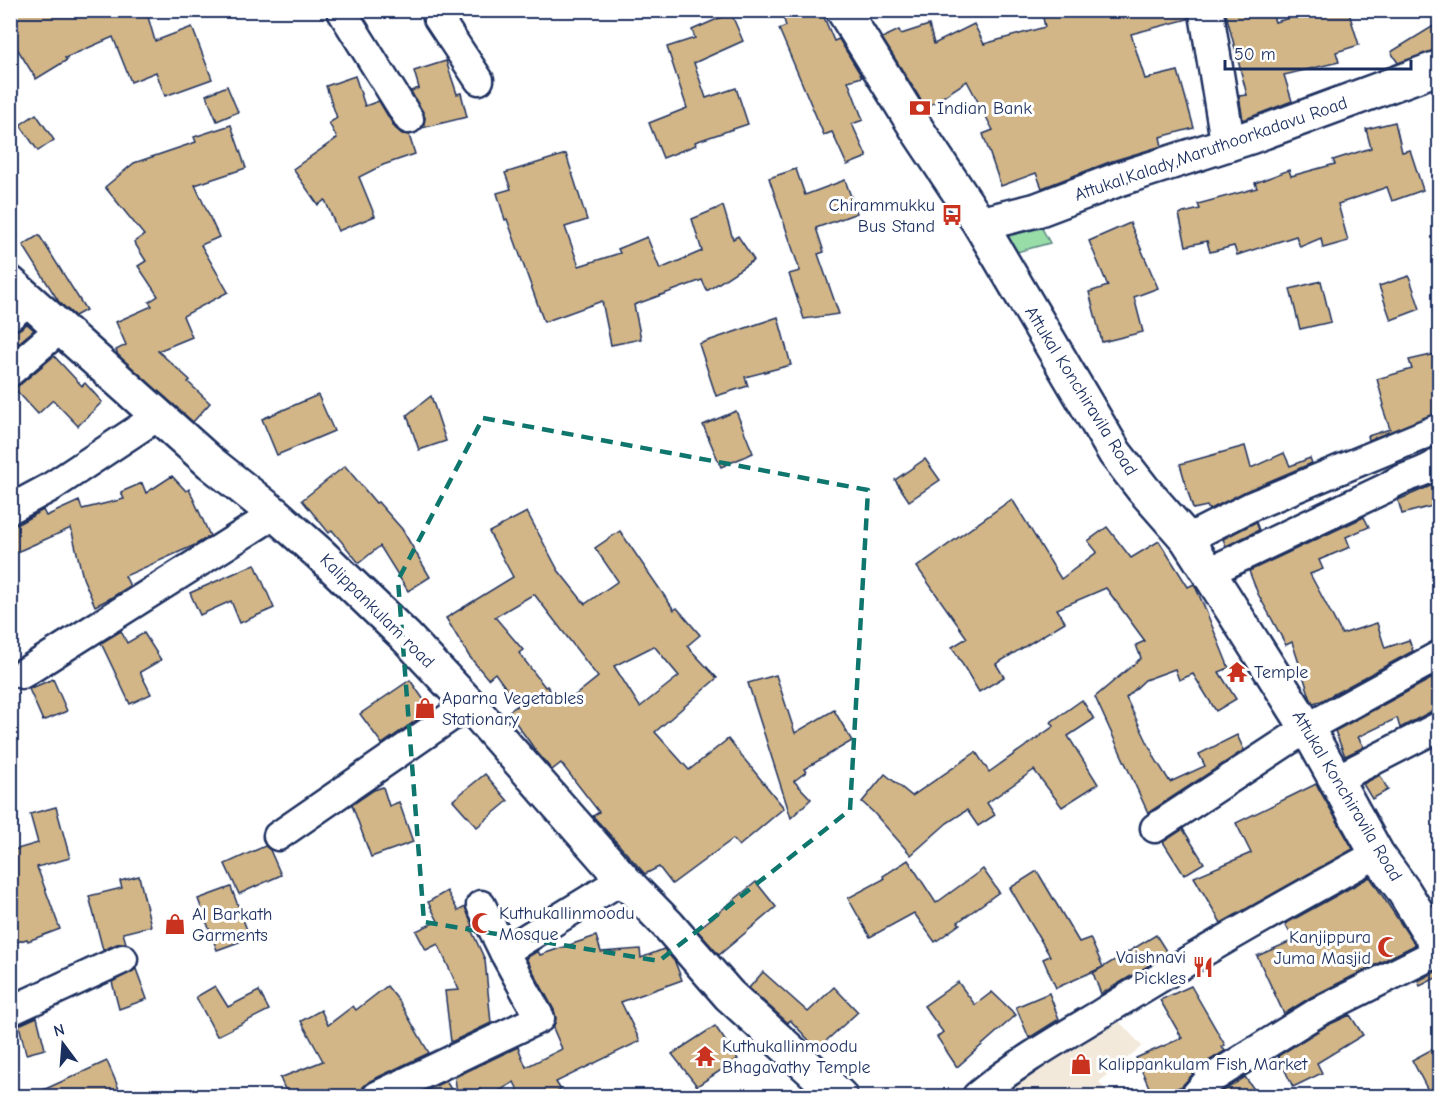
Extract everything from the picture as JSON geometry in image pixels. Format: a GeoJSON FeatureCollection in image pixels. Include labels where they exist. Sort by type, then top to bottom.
{"type":"FeatureCollection","features":[{"type":"Feature","properties":{"kind":"street"},"geometry":{"type":"LineString","coordinates":[[341,10],[409,119]]}},
{"type":"Feature","properties":{"kind":"street"},"geometry":{"type":"LineString","coordinates":[[436,10],[438,18],[479,80]]}},
{"type":"Feature","properties":{"kind":"street","name":"Attukal Konchiravila Road"},"geometry":{"type":"LineString","coordinates":[[843,10],[918,131],[980,224],[1115,453],[1187,539],[1209,572],[1307,728],[1377,854],[1403,890],[1440,951]]}},
{"type":"Feature","properties":{"kind":"street"},"geometry":{"type":"LineString","coordinates":[[1206,10],[1228,144]]}},
{"type":"Feature","properties":{"kind":"street","name":"Attukal,Kalady,Maruthoorkadavu Road"},"geometry":{"type":"LineString","coordinates":[[980,224],[1037,210],[1440,67]]}},
{"type":"Feature","properties":{"kind":"street","name":"Kalippankulam road"},"geometry":{"type":"LineString","coordinates":[[17,300],[61,328],[211,463],[275,514],[320,554],[406,637],[469,704],[729,995],[840,1096]]}},
{"type":"Feature","properties":{"kind":"street"},"geometry":{"type":"LineString","coordinates":[[10,372],[61,328]]}},
{"type":"Feature","properties":{"kind":"street"},"geometry":{"type":"LineString","coordinates":[[10,509],[51,487],[158,416]]}},
{"type":"Feature","properties":{"kind":"street"},"geometry":{"type":"LineString","coordinates":[[1187,539],[1252,506],[1440,428]]}},
{"type":"Feature","properties":{"kind":"street"},"geometry":{"type":"LineString","coordinates":[[1209,572],[1388,488],[1394,482],[1432,468],[1440,461]]}},
{"type":"Feature","properties":{"kind":"street"},"geometry":{"type":"LineString","coordinates":[[22,674],[275,514]]}},
{"type":"Feature","properties":{"kind":"street"},"geometry":{"type":"LineString","coordinates":[[1155,828],[1307,728],[1440,656]]}},
{"type":"Feature","properties":{"kind":"street"},"geometry":{"type":"LineString","coordinates":[[278,836],[469,704]]}},
{"type":"Feature","properties":{"kind":"street"},"geometry":{"type":"LineString","coordinates":[[1335,780],[1440,726]]}},
{"type":"Feature","properties":{"kind":"street"},"geometry":{"type":"LineString","coordinates":[[977,1096],[1002,1075],[1141,988],[1377,854]]}},
{"type":"Feature","properties":{"kind":"street"},"geometry":{"type":"LineString","coordinates":[[504,952],[623,879]]}},
{"type":"Feature","properties":{"kind":"street"},"geometry":{"type":"LineString","coordinates":[[377,1096],[540,1018],[481,905]]}},
{"type":"Feature","properties":{"kind":"street"},"geometry":{"type":"LineString","coordinates":[[1195,1096],[1209,1080],[1318,1012],[1440,951]]}},
{"type":"Feature","properties":{"kind":"street"},"geometry":{"type":"LineString","coordinates":[[10,1011],[123,959]]}},
{"type":"Feature","properties":{"kind":"highlighted area"},"geometry":{"type":"Polygon","coordinates":[[[483,418],[868,490],[850,810],[659,961],[424,922],[398,580],[483,418]]]}},
{"type":"Feature","properties":{"kind":"shaded area","name":"Kalippankulam Fish Market"},"geometry":{"type":"Polygon","coordinates":[[[1116,1018],[1142,1046],[1099,1082],[1111,1096],[1000,1096],[996,1093],[1116,1018]]]}},
{"type":"Feature","properties":{"kind":"green space"},"geometry":{"type":"Polygon","coordinates":[[[1038,221],[1050,243],[1017,252],[1001,233],[1038,221]]]}},
{"type":"Feature","properties":{"kind":"building"},"geometry":{"type":"Polygon","coordinates":[[[10,10],[146,10],[155,41],[192,27],[212,79],[165,96],[156,72],[131,82],[113,37],[65,58],[67,60],[36,79],[10,37],[10,10]]]}},
{"type":"Feature","properties":{"kind":"building"},"geometry":{"type":"Polygon","coordinates":[[[781,10],[821,10],[834,41],[839,39],[862,77],[848,81],[863,120],[852,124],[867,157],[847,165],[832,132],[824,135],[779,29],[786,26],[781,10]]]}},
{"type":"Feature","properties":{"kind":"building"},"geometry":{"type":"Polygon","coordinates":[[[1052,10],[1188,10],[1188,19],[1131,34],[1145,79],[1178,71],[1194,128],[1160,137],[1162,146],[1112,161],[1042,188],[1036,173],[1001,186],[983,134],[993,130],[967,81],[926,108],[882,38],[899,30],[901,34],[929,25],[934,44],[974,24],[984,44],[1045,27],[1042,13],[1052,10]]]}},
{"type":"Feature","properties":{"kind":"building"},"geometry":{"type":"Polygon","coordinates":[[[1225,10],[1271,10],[1275,22],[1319,10],[1348,10],[1359,45],[1336,52],[1339,62],[1284,75],[1292,101],[1243,120],[1239,96],[1247,95],[1225,10]]]}},
{"type":"Feature","properties":{"kind":"building"},"geometry":{"type":"Polygon","coordinates":[[[731,13],[743,41],[694,63],[706,98],[736,88],[748,124],[695,142],[696,145],[663,158],[649,123],[687,108],[667,47],[695,38],[692,30],[731,13]]]}},
{"type":"Feature","properties":{"kind":"building"},"geometry":{"type":"Polygon","coordinates":[[[1440,22],[1440,49],[1398,63],[1391,52],[1440,22]]]}},
{"type":"Feature","properties":{"kind":"building"},"geometry":{"type":"Polygon","coordinates":[[[446,61],[457,94],[461,93],[467,117],[422,128],[425,118],[411,91],[419,88],[414,71],[446,61]]]}},
{"type":"Feature","properties":{"kind":"building"},"geometry":{"type":"Polygon","coordinates":[[[355,76],[365,106],[379,101],[395,128],[402,134],[409,135],[415,154],[383,165],[359,177],[375,216],[338,231],[325,200],[318,205],[293,169],[337,138],[329,123],[337,118],[326,86],[355,76]]]}},
{"type":"Feature","properties":{"kind":"building"},"geometry":{"type":"Polygon","coordinates":[[[227,86],[238,112],[217,121],[206,95],[227,86]]]}},
{"type":"Feature","properties":{"kind":"building"},"geometry":{"type":"Polygon","coordinates":[[[36,114],[54,140],[38,151],[20,125],[36,114]]]}},
{"type":"Feature","properties":{"kind":"building"},"geometry":{"type":"Polygon","coordinates":[[[1395,122],[1402,152],[1410,150],[1423,190],[1392,201],[1387,187],[1338,204],[1348,241],[1323,248],[1321,238],[1300,247],[1296,236],[1237,255],[1234,246],[1210,252],[1207,241],[1186,246],[1179,214],[1200,209],[1198,204],[1257,188],[1255,183],[1289,170],[1291,176],[1335,164],[1333,160],[1371,148],[1366,129],[1395,122]]]}},
{"type":"Feature","properties":{"kind":"building"},"geometry":{"type":"Polygon","coordinates":[[[231,125],[246,168],[195,185],[219,237],[201,245],[228,292],[183,316],[192,337],[158,351],[190,380],[188,382],[210,403],[193,422],[118,355],[116,350],[126,345],[116,322],[152,306],[149,302],[158,296],[138,266],[146,261],[134,242],[144,235],[105,187],[134,163],[196,142],[194,137],[231,125]]]}},
{"type":"Feature","properties":{"kind":"building"},"geometry":{"type":"Polygon","coordinates":[[[566,154],[587,220],[565,227],[579,266],[620,253],[618,249],[647,237],[660,269],[702,251],[692,219],[723,206],[733,239],[738,236],[754,260],[707,291],[702,280],[634,305],[641,339],[611,345],[602,301],[544,322],[497,193],[511,189],[505,173],[566,154]]]}},
{"type":"Feature","properties":{"kind":"building"},"geometry":{"type":"Polygon","coordinates":[[[796,169],[805,195],[845,180],[857,213],[816,228],[824,252],[818,254],[839,314],[804,319],[789,274],[800,271],[769,178],[796,169]]]}},
{"type":"Feature","properties":{"kind":"building"},"geometry":{"type":"Polygon","coordinates":[[[1130,223],[1158,288],[1134,297],[1143,332],[1102,342],[1089,292],[1108,286],[1089,241],[1130,223]]]}},
{"type":"Feature","properties":{"kind":"building"},"geometry":{"type":"Polygon","coordinates":[[[39,235],[86,310],[75,316],[59,302],[23,245],[39,235]]]}},
{"type":"Feature","properties":{"kind":"building"},"geometry":{"type":"Polygon","coordinates":[[[1409,276],[1420,309],[1391,320],[1379,286],[1409,276]]]}},
{"type":"Feature","properties":{"kind":"building"},"geometry":{"type":"Polygon","coordinates":[[[1321,281],[1331,322],[1300,329],[1290,289],[1321,281]]]}},
{"type":"Feature","properties":{"kind":"building"},"geometry":{"type":"Polygon","coordinates":[[[778,317],[791,365],[745,377],[748,386],[716,396],[699,344],[778,317]]]}},
{"type":"Feature","properties":{"kind":"building"},"geometry":{"type":"Polygon","coordinates":[[[27,324],[34,330],[10,350],[10,332],[27,324]]]}},
{"type":"Feature","properties":{"kind":"building"},"geometry":{"type":"Polygon","coordinates":[[[1440,353],[1440,412],[1369,440],[1368,436],[1390,429],[1382,406],[1384,405],[1377,379],[1412,369],[1409,360],[1440,353]]]}},
{"type":"Feature","properties":{"kind":"building"},"geometry":{"type":"Polygon","coordinates":[[[54,356],[82,386],[85,383],[102,402],[78,426],[53,400],[38,414],[14,388],[54,356]]]}},
{"type":"Feature","properties":{"kind":"building"},"geometry":{"type":"Polygon","coordinates":[[[318,395],[334,431],[277,455],[262,419],[318,395]]]}},
{"type":"Feature","properties":{"kind":"building"},"geometry":{"type":"Polygon","coordinates":[[[431,396],[446,441],[419,450],[407,415],[431,396]]]}},
{"type":"Feature","properties":{"kind":"building"},"geometry":{"type":"Polygon","coordinates":[[[736,411],[753,453],[721,467],[703,425],[736,411]]]}},
{"type":"Feature","properties":{"kind":"building"},"geometry":{"type":"Polygon","coordinates":[[[1245,446],[1251,468],[1284,453],[1290,466],[1310,458],[1312,463],[1246,491],[1209,510],[1207,506],[1193,509],[1180,464],[1245,446]]]}},
{"type":"Feature","properties":{"kind":"building"},"geometry":{"type":"Polygon","coordinates":[[[925,459],[940,480],[909,501],[895,480],[925,459]]]}},
{"type":"Feature","properties":{"kind":"building"},"geometry":{"type":"Polygon","coordinates":[[[345,466],[376,503],[378,502],[402,529],[430,577],[408,591],[380,546],[359,563],[332,530],[329,533],[302,500],[345,466]]]}},
{"type":"Feature","properties":{"kind":"building"},"geometry":{"type":"Polygon","coordinates":[[[172,476],[186,491],[189,489],[210,536],[125,576],[130,586],[95,606],[83,578],[71,528],[10,555],[10,525],[18,524],[43,510],[46,516],[79,501],[82,509],[124,499],[121,492],[142,483],[146,493],[172,476]]]}},
{"type":"Feature","properties":{"kind":"building"},"geometry":{"type":"Polygon","coordinates":[[[1440,482],[1440,504],[1402,514],[1398,500],[1440,482]]]}},
{"type":"Feature","properties":{"kind":"building"},"geometry":{"type":"Polygon","coordinates":[[[1012,499],[1061,579],[1097,552],[1088,541],[1107,527],[1131,558],[1159,541],[1188,587],[1194,584],[1204,606],[1229,668],[1219,672],[1236,699],[1216,711],[1193,674],[1179,680],[1175,669],[1145,680],[1126,698],[1156,760],[1170,782],[1205,766],[1199,754],[1237,735],[1244,750],[1148,813],[1095,697],[1141,658],[1136,645],[1145,641],[1106,588],[1057,609],[1065,622],[996,664],[1004,677],[979,692],[952,647],[967,638],[917,567],[1012,499]]]}},
{"type":"Feature","properties":{"kind":"building"},"geometry":{"type":"Polygon","coordinates":[[[527,512],[558,570],[585,604],[618,581],[595,548],[620,531],[674,610],[677,608],[700,635],[687,646],[717,678],[655,732],[689,770],[728,739],[784,808],[739,846],[733,839],[672,884],[659,867],[645,874],[593,816],[599,812],[561,763],[552,770],[536,751],[508,712],[518,705],[495,673],[488,679],[469,656],[446,618],[513,577],[489,532],[527,512]],[[534,594],[495,617],[523,650],[519,653],[545,687],[547,686],[563,705],[598,677],[534,594]],[[654,646],[614,666],[640,707],[679,676],[654,646]]]}},
{"type":"Feature","properties":{"kind":"building"},"geometry":{"type":"Polygon","coordinates":[[[1364,517],[1369,527],[1346,537],[1350,547],[1319,560],[1323,569],[1310,574],[1342,634],[1377,623],[1385,648],[1409,640],[1413,651],[1321,701],[1313,703],[1292,642],[1286,645],[1258,594],[1249,571],[1364,517]]]}},
{"type":"Feature","properties":{"kind":"building"},"geometry":{"type":"Polygon","coordinates":[[[1256,522],[1259,530],[1226,546],[1223,539],[1256,522]]]}},
{"type":"Feature","properties":{"kind":"building"},"geometry":{"type":"Polygon","coordinates":[[[255,564],[274,608],[240,623],[231,601],[200,615],[190,593],[255,564]]]}},
{"type":"Feature","properties":{"kind":"building"},"geometry":{"type":"Polygon","coordinates":[[[121,631],[127,643],[144,633],[161,660],[140,672],[151,694],[130,704],[101,643],[121,631]]]}},
{"type":"Feature","properties":{"kind":"building"},"geometry":{"type":"Polygon","coordinates":[[[1440,674],[1440,710],[1432,711],[1400,728],[1397,718],[1358,737],[1364,747],[1345,756],[1335,731],[1440,674]]]}},
{"type":"Feature","properties":{"kind":"building"},"geometry":{"type":"Polygon","coordinates":[[[776,675],[795,733],[834,710],[852,741],[804,769],[806,772],[794,781],[811,799],[791,818],[748,683],[776,675]]]}},
{"type":"Feature","properties":{"kind":"building"},"geometry":{"type":"Polygon","coordinates":[[[53,679],[67,711],[43,721],[29,689],[53,679]]]}},
{"type":"Feature","properties":{"kind":"building"},"geometry":{"type":"Polygon","coordinates":[[[410,680],[431,710],[382,744],[360,714],[410,680]]]}},
{"type":"Feature","properties":{"kind":"building"},"geometry":{"type":"Polygon","coordinates":[[[1082,700],[1094,719],[1068,736],[1098,784],[1062,807],[1034,770],[987,803],[995,815],[978,826],[967,810],[947,823],[911,855],[862,802],[885,774],[912,796],[976,752],[989,772],[1054,726],[1051,722],[1082,700]]]}},
{"type":"Feature","properties":{"kind":"building"},"geometry":{"type":"Polygon","coordinates":[[[485,774],[508,801],[477,827],[453,800],[485,774]]]}},
{"type":"Feature","properties":{"kind":"building"},"geometry":{"type":"Polygon","coordinates":[[[1380,775],[1388,790],[1372,799],[1363,784],[1380,775]]]}},
{"type":"Feature","properties":{"kind":"building"},"geometry":{"type":"Polygon","coordinates":[[[1316,784],[1353,849],[1221,923],[1194,877],[1251,853],[1236,823],[1316,784]]]}},
{"type":"Feature","properties":{"kind":"building"},"geometry":{"type":"Polygon","coordinates":[[[383,787],[389,806],[399,802],[413,842],[371,857],[352,805],[374,790],[383,787]]]}},
{"type":"Feature","properties":{"kind":"building"},"geometry":{"type":"Polygon","coordinates":[[[56,807],[70,858],[37,867],[60,929],[28,941],[27,939],[10,944],[10,851],[38,843],[30,814],[56,807]]]}},
{"type":"Feature","properties":{"kind":"building"},"geometry":{"type":"Polygon","coordinates":[[[1183,829],[1204,863],[1184,875],[1163,842],[1183,829]]]}},
{"type":"Feature","properties":{"kind":"building"},"geometry":{"type":"Polygon","coordinates":[[[265,846],[270,850],[281,875],[239,894],[225,864],[265,846]]]}},
{"type":"Feature","properties":{"kind":"building"},"geometry":{"type":"Polygon","coordinates":[[[908,860],[936,903],[983,869],[999,892],[935,942],[914,913],[870,937],[848,898],[884,879],[883,876],[908,860]]]}},
{"type":"Feature","properties":{"kind":"building"},"geometry":{"type":"Polygon","coordinates":[[[1037,871],[1079,942],[1090,938],[1103,967],[1056,988],[1043,959],[1050,956],[1010,888],[1037,871]]]}},
{"type":"Feature","properties":{"kind":"building"},"geometry":{"type":"Polygon","coordinates":[[[139,876],[151,926],[123,933],[126,943],[103,950],[89,896],[122,888],[120,881],[139,876]]]}},
{"type":"Feature","properties":{"kind":"building"},"geometry":{"type":"Polygon","coordinates":[[[1370,877],[1415,945],[1311,997],[1284,1014],[1257,956],[1294,940],[1285,924],[1370,877]]]}},
{"type":"Feature","properties":{"kind":"building"},"geometry":{"type":"Polygon","coordinates":[[[756,882],[776,907],[719,955],[697,930],[756,882]]]}},
{"type":"Feature","properties":{"kind":"building"},"geometry":{"type":"Polygon","coordinates":[[[231,887],[250,938],[217,950],[198,899],[231,887]]]}},
{"type":"Feature","properties":{"kind":"building"},"geometry":{"type":"Polygon","coordinates":[[[447,891],[458,911],[465,907],[473,926],[470,927],[485,960],[491,1023],[451,1042],[445,991],[459,990],[438,944],[426,950],[416,931],[438,921],[428,902],[447,891]]]}},
{"type":"Feature","properties":{"kind":"building"},"geometry":{"type":"Polygon","coordinates":[[[1156,935],[1168,954],[1101,994],[1093,973],[1156,935]]]}},
{"type":"Feature","properties":{"kind":"building"},"geometry":{"type":"Polygon","coordinates":[[[596,936],[601,952],[640,949],[641,958],[664,949],[675,962],[682,980],[621,1002],[640,1041],[556,1082],[561,1090],[548,1096],[521,1096],[514,1082],[491,1096],[484,1096],[480,1089],[466,1096],[457,1096],[455,1077],[518,1047],[526,1067],[562,1049],[553,1028],[556,1019],[554,1010],[526,958],[538,951],[540,955],[596,936]]]}},
{"type":"Feature","properties":{"kind":"building"},"geometry":{"type":"Polygon","coordinates":[[[136,969],[147,999],[119,1009],[112,982],[136,969]]]}},
{"type":"Feature","properties":{"kind":"building"},"geometry":{"type":"Polygon","coordinates":[[[1437,971],[1440,976],[1420,986],[1418,981],[1437,971]]]}},
{"type":"Feature","properties":{"kind":"building"},"geometry":{"type":"Polygon","coordinates":[[[763,972],[808,1012],[834,987],[858,1012],[817,1049],[790,1020],[788,1023],[749,988],[763,972]]]}},
{"type":"Feature","properties":{"kind":"building"},"geometry":{"type":"Polygon","coordinates":[[[958,982],[975,1005],[992,992],[1016,1015],[957,1067],[937,1037],[943,1032],[924,1006],[958,982]]]}},
{"type":"Feature","properties":{"kind":"building"},"geometry":{"type":"Polygon","coordinates":[[[215,986],[228,1007],[259,991],[269,1010],[217,1036],[196,997],[215,986]]]}},
{"type":"Feature","properties":{"kind":"building"},"geometry":{"type":"Polygon","coordinates":[[[387,986],[399,1001],[429,1053],[370,1081],[363,1087],[361,1096],[288,1096],[280,1078],[323,1061],[301,1021],[321,1010],[328,1025],[353,1006],[356,1010],[387,986]]]}},
{"type":"Feature","properties":{"kind":"building"},"geometry":{"type":"Polygon","coordinates":[[[1191,986],[1225,1045],[1222,1047],[1225,1051],[1200,1066],[1182,1086],[1153,1096],[1136,1058],[1182,1038],[1160,1000],[1191,986]]]}},
{"type":"Feature","properties":{"kind":"building"},"geometry":{"type":"Polygon","coordinates":[[[1049,993],[1059,1019],[1029,1038],[1016,1007],[1049,993]]]}},
{"type":"Feature","properties":{"kind":"building"},"geometry":{"type":"Polygon","coordinates":[[[1350,1015],[1363,1035],[1317,1063],[1322,1073],[1293,1087],[1278,1056],[1326,1026],[1350,1015]]]}},
{"type":"Feature","properties":{"kind":"building"},"geometry":{"type":"Polygon","coordinates":[[[37,1017],[45,1049],[26,1054],[19,1025],[37,1017]]]}},
{"type":"Feature","properties":{"kind":"building","name":"Kuthukallinmoodu Bhagavathy Temple"},"geometry":{"type":"Polygon","coordinates":[[[715,1026],[738,1059],[697,1086],[672,1054],[715,1026]]]}},
{"type":"Feature","properties":{"kind":"building"},"geometry":{"type":"Polygon","coordinates":[[[1440,1045],[1440,1096],[1431,1096],[1412,1060],[1440,1045]]]}},
{"type":"Feature","properties":{"kind":"building"},"geometry":{"type":"Polygon","coordinates":[[[107,1061],[122,1096],[30,1096],[107,1061]]]}},
{"type":"Feature","properties":{"kind":"building"},"geometry":{"type":"Polygon","coordinates":[[[1245,1077],[1259,1096],[1216,1096],[1220,1093],[1245,1077]]]}},
{"type":"Feature","properties":{"kind":"building"},"geometry":{"type":"Polygon","coordinates":[[[446,1081],[455,1096],[414,1096],[446,1081]]]}},
{"type":"Feature","properties":{"kind":"place","name":"Indian Bank"},"geometry":{"type":"Point","coordinates":[920,108]}},
{"type":"Feature","properties":{"kind":"place","name":"Chirammukku Bus Stand"},"geometry":{"type":"Point","coordinates":[952,215]}},
{"type":"Feature","properties":{"kind":"place","name":"Temple"},"geometry":{"type":"Point","coordinates":[1237,672]}},
{"type":"Feature","properties":{"kind":"place","name":"Aparna Vegetables Stationary"},"geometry":{"type":"Point","coordinates":[425,708]}},
{"type":"Feature","properties":{"kind":"place","name":"Kuthukallinmoodu Mosque"},"geometry":{"type":"Point","coordinates":[482,923]}},
{"type":"Feature","properties":{"kind":"place","name":"Al Barkath Garments"},"geometry":{"type":"Point","coordinates":[175,924]}},
{"type":"Feature","properties":{"kind":"place","name":"Kanjippura Juma Masjid"},"geometry":{"type":"Point","coordinates":[1388,947]}},
{"type":"Feature","properties":{"kind":"place","name":"Vaishnavi Pickles"},"geometry":{"type":"Point","coordinates":[1203,967]}},
{"type":"Feature","properties":{"kind":"place","name":"Kuthukallinmoodu Bhagavathy Temple"},"geometry":{"type":"Point","coordinates":[705,1056]}},
{"type":"Feature","properties":{"kind":"place","name":"Kalippankulam Fish Market"},"geometry":{"type":"Point","coordinates":[1081,1064]}}]}
